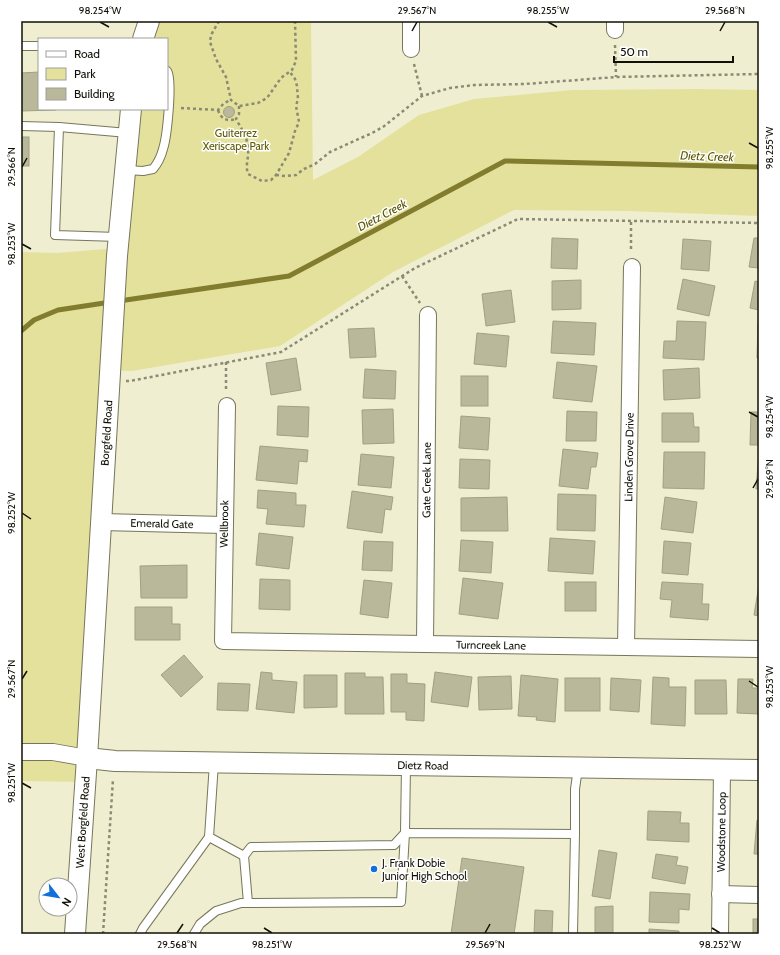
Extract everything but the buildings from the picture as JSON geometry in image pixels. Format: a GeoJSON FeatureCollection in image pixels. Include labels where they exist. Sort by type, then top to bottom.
{"type":"FeatureCollection","features":[{"type":"Feature","properties":{"kind":"street"},"geometry":{"type":"LineString","coordinates":[[143,38],[148,21]]}},
{"type":"Feature","properties":{"kind":"street"},"geometry":{"type":"LineString","coordinates":[[411,21],[411,49]]}},
{"type":"Feature","properties":{"kind":"street","name":"Borgfeld Road"},"geometry":{"type":"LineString","coordinates":[[87,758],[118,247],[131,110]]}},
{"type":"Feature","properties":{"kind":"street","name":"Linden Grove Drive"},"geometry":{"type":"LineString","coordinates":[[626,647],[632,267]]}},
{"type":"Feature","properties":{"kind":"street","name":"Gate Creek Lane"},"geometry":{"type":"LineString","coordinates":[[425,644],[428,315]]}},
{"type":"Feature","properties":{"kind":"street","name":"Wellbrook"},"geometry":{"type":"LineString","coordinates":[[223,641],[227,406]]}},
{"type":"Feature","properties":{"kind":"street","name":"Emerald Gate"},"geometry":{"type":"LineString","coordinates":[[101,522],[224,525]]}},
{"type":"Feature","properties":{"kind":"street","name":"Turncreek Lane"},"geometry":{"type":"LineString","coordinates":[[223,641],[759,649]]}},
{"type":"Feature","properties":{"kind":"street"},"geometry":{"type":"LineString","coordinates":[[21,752],[53,752],[87,758]]}},
{"type":"Feature","properties":{"kind":"street","name":"Dietz Road"},"geometry":{"type":"LineString","coordinates":[[87,758],[115,761],[759,770]]}},
{"type":"Feature","properties":{"kind":"street","name":"West Borgfeld Road"},"geometry":{"type":"LineString","coordinates":[[75,934],[87,758]]}},
{"type":"Feature","properties":{"kind":"street","name":"Woodstone Loop"},"geometry":{"type":"LineString","coordinates":[[720,934],[722,769]]}},
{"type":"Feature","properties":{"kind":"street"},"geometry":{"type":"LineString","coordinates":[[720,894],[759,895]]}},
{"type":"Feature","properties":{"kind":"lane"},"geometry":{"type":"LineString","coordinates":[[21,46],[38,46]]}},
{"type":"Feature","properties":{"kind":"lane"},"geometry":{"type":"LineString","coordinates":[[168,73],[168,107]]}},
{"type":"Feature","properties":{"kind":"lane"},"geometry":{"type":"LineString","coordinates":[[126,170],[143,171],[153,169],[159,161],[165,140],[168,110]]}},
{"type":"Feature","properties":{"kind":"lane"},"geometry":{"type":"LineString","coordinates":[[21,126],[59,127],[129,133]]}},
{"type":"Feature","properties":{"kind":"lane"},"geometry":{"type":"LineString","coordinates":[[59,127],[55,235],[118,247]]}},
{"type":"Feature","properties":{"kind":"lane"},"geometry":{"type":"LineString","coordinates":[[140,934],[142,928],[209,837],[214,762]]}},
{"type":"Feature","properties":{"kind":"lane"},"geometry":{"type":"LineString","coordinates":[[194,934],[200,924],[216,911],[242,903],[401,902],[405,833],[406,765]]}},
{"type":"Feature","properties":{"kind":"lane"},"geometry":{"type":"LineString","coordinates":[[573,934],[575,789],[578,767]]}},
{"type":"Feature","properties":{"kind":"lane"},"geometry":{"type":"LineString","coordinates":[[248,903],[244,856],[251,847],[394,845],[405,833],[575,834]]}},
{"type":"Feature","properties":{"kind":"lane"},"geometry":{"type":"LineString","coordinates":[[209,837],[244,856]]}},
{"type":"Feature","properties":{"kind":"path"},"geometry":{"type":"LineString","coordinates":[[219,21],[211,35],[210,42],[216,59],[226,77],[231,100],[239,106],[258,103],[266,98],[281,78],[292,70],[296,61],[295,21]]}},
{"type":"Feature","properties":{"kind":"path"},"geometry":{"type":"LineString","coordinates":[[615,26],[616,77]]}},
{"type":"Feature","properties":{"kind":"path"},"geometry":{"type":"LineString","coordinates":[[411,49],[422,96]]}},
{"type":"Feature","properties":{"kind":"path"},"geometry":{"type":"LineString","coordinates":[[236,119],[245,136],[248,148],[246,168],[248,174],[262,181],[271,180],[276,175],[289,153],[299,122],[296,106],[298,99],[297,86],[295,79],[290,72]]}},
{"type":"Feature","properties":{"kind":"path"},"geometry":{"type":"LineString","coordinates":[[276,175],[296,175],[315,164],[330,152],[383,127],[422,96],[450,88],[616,77],[759,74]]}},
{"type":"Feature","properties":{"kind":"path"},"geometry":{"type":"LineString","coordinates":[[218,110],[224,103],[231,100]]}},
{"type":"Feature","properties":{"kind":"path"},"geometry":{"type":"LineString","coordinates":[[236,119],[239,114],[239,106]]}},
{"type":"Feature","properties":{"kind":"path"},"geometry":{"type":"LineString","coordinates":[[168,107],[218,110]]}},
{"type":"Feature","properties":{"kind":"path"},"geometry":{"type":"LineString","coordinates":[[218,110],[220,116],[225,120],[236,119]]}},
{"type":"Feature","properties":{"kind":"path"},"geometry":{"type":"LineString","coordinates":[[130,381],[281,352],[414,268],[518,219],[759,224]]}},
{"type":"Feature","properties":{"kind":"path"},"geometry":{"type":"LineString","coordinates":[[631,222],[632,267]]}},
{"type":"Feature","properties":{"kind":"path"},"geometry":{"type":"LineString","coordinates":[[402,276],[428,315]]}},
{"type":"Feature","properties":{"kind":"path"},"geometry":{"type":"LineString","coordinates":[[226,362],[227,406]]}},
{"type":"Feature","properties":{"kind":"path"},"geometry":{"type":"LineString","coordinates":[[103,934],[115,761]]}},
{"type":"Feature","properties":{"kind":"green space","name":"Guiterrez Xeriscape Park"},"geometry":{"type":"Polygon","coordinates":[[[149,21],[311,21],[313,180],[358,157],[419,115],[474,99],[572,90],[759,90],[759,216],[628,211],[514,210],[393,272],[280,346],[132,371],[110,370],[83,782],[21,781],[21,252],[57,253],[118,248],[131,110],[168,110],[168,38],[143,38],[149,21]]]}},
{"type":"Feature","properties":{"kind":"waterway","name":"Dietz Creek"},"geometry":{"type":"LineString","coordinates":[[119,301],[289,276],[505,161],[759,167]]}},
{"type":"Feature","properties":{"kind":"waterway","name":"Dietz Creek"},"geometry":{"type":"LineString","coordinates":[[21,331],[34,320],[58,310],[111,302]]}},
{"type":"Feature","properties":{"kind":"place","name":"J. Frank Dobie Junior High School"},"geometry":{"type":"Point","coordinates":[374,869]}}]}
